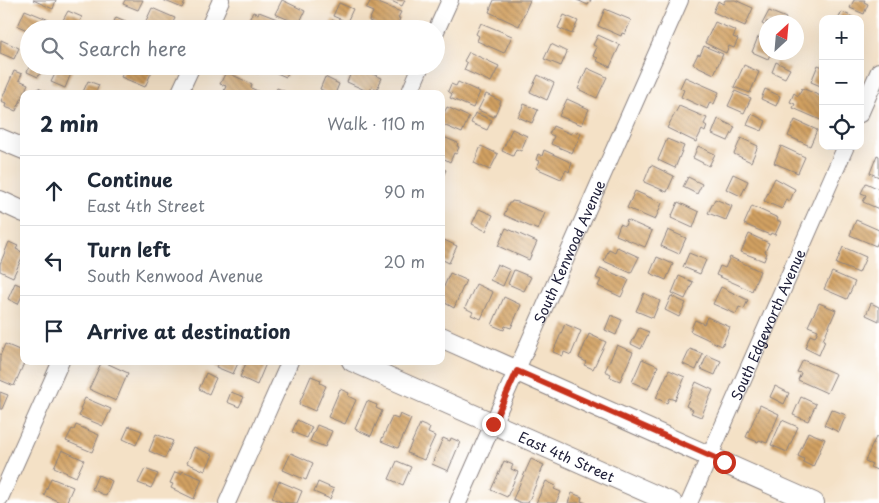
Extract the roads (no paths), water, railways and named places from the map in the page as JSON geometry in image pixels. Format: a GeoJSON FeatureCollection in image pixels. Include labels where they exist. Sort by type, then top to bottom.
{"type":"FeatureCollection","features":[{"type":"Feature","properties":{"kind":"street"},"geometry":{"type":"LineString","coordinates":[[212,20],[222,0]]}},
{"type":"Feature","properties":{"kind":"street"},"geometry":{"type":"LineString","coordinates":[[441,20],[450,0]]}},
{"type":"Feature","properties":{"kind":"street","name":"South Kenwood Avenue"},"geometry":{"type":"LineString","coordinates":[[458,503],[680,0]]}},
{"type":"Feature","properties":{"kind":"street"},"geometry":{"type":"LineString","coordinates":[[864,105],[879,71]]}},
{"type":"Feature","properties":{"kind":"street"},"geometry":{"type":"LineString","coordinates":[[181,90],[188,75]]}},
{"type":"Feature","properties":{"kind":"street"},"geometry":{"type":"LineString","coordinates":[[411,90],[417,75]]}},
{"type":"Feature","properties":{"kind":"street"},"geometry":{"type":"LineString","coordinates":[[0,139],[20,147]]}},
{"type":"Feature","properties":{"kind":"street","name":"South Edgeworth Avenue"},"geometry":{"type":"LineString","coordinates":[[689,503],[844,150]]}},
{"type":"Feature","properties":{"kind":"street"},"geometry":{"type":"LineString","coordinates":[[0,201],[20,210]]}},
{"type":"Feature","properties":{"kind":"street"},"geometry":{"type":"LineString","coordinates":[[445,339],[814,503]]}},
{"type":"Feature","properties":{"kind":"street"},"geometry":{"type":"LineString","coordinates":[[0,498],[58,365]]}},
{"type":"Feature","properties":{"kind":"street"},"geometry":{"type":"LineString","coordinates":[[227,503],[288,365]]}},
{"type":"Feature","properties":{"kind":"street","name":"East 4th Street"},"geometry":{"type":"LineString","coordinates":[[361,365],[672,503]]}}]}
